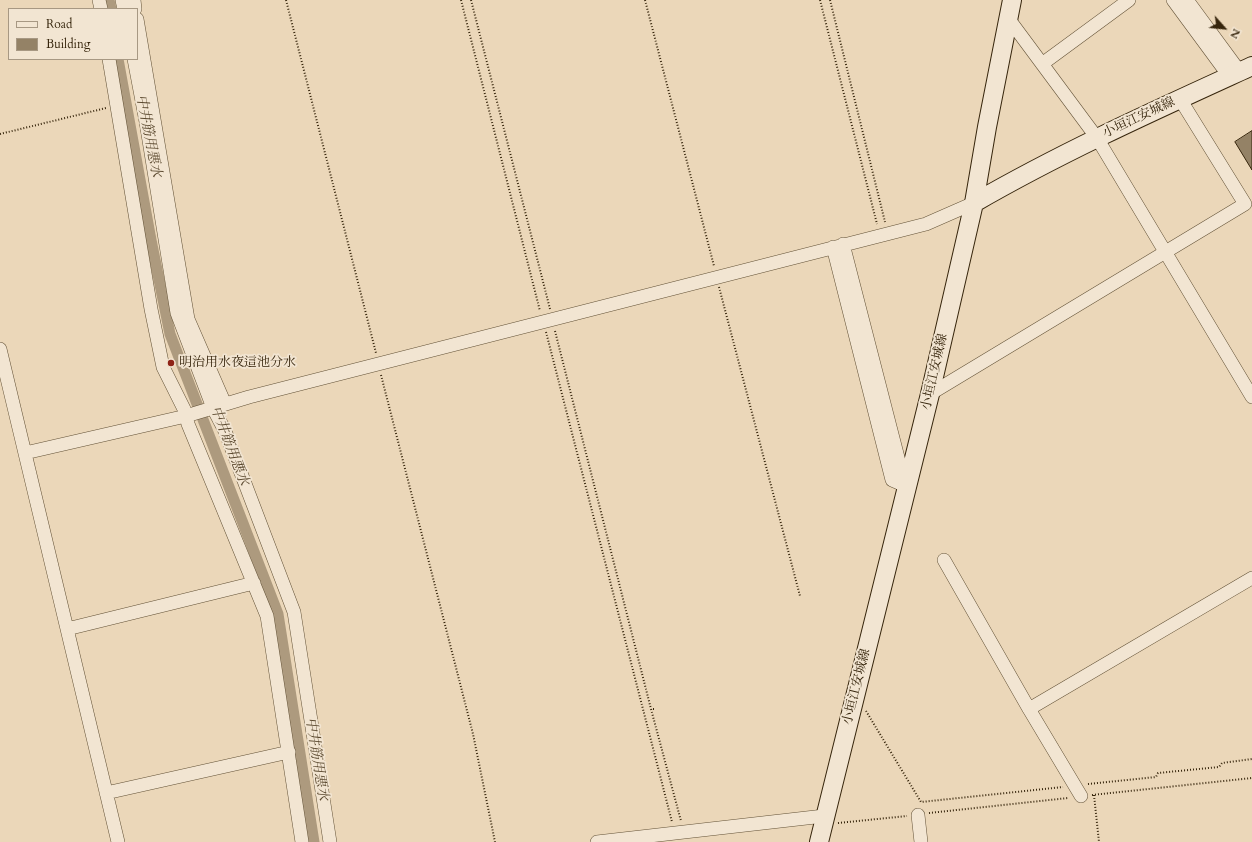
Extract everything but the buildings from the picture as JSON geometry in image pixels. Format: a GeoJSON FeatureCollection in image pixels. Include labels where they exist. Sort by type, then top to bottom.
{"type":"FeatureCollection","features":[{"type":"Feature","properties":{"kind":"main road"},"geometry":{"type":"LineString","coordinates":[[974,203],[1012,0]]}},
{"type":"Feature","properties":{"kind":"main road","name":"小垣江安城線"},"geometry":{"type":"LineString","coordinates":[[822,828],[930,394],[974,203],[1013,180],[1097,138],[1240,71]]}},
{"type":"Feature","properties":{"kind":"street"},"geometry":{"type":"LineString","coordinates":[[1042,64],[1129,0]]}},
{"type":"Feature","properties":{"kind":"street"},"geometry":{"type":"LineString","coordinates":[[1173,0],[1240,71]]}},
{"type":"Feature","properties":{"kind":"street"},"geometry":{"type":"LineString","coordinates":[[1187,0],[1240,71]]}},
{"type":"Feature","properties":{"kind":"street"},"geometry":{"type":"LineString","coordinates":[[1008,18],[1097,138],[1252,397]]}},
{"type":"Feature","properties":{"kind":"street"},"geometry":{"type":"LineString","coordinates":[[138,25],[188,319],[215,407]]}},
{"type":"Feature","properties":{"kind":"street"},"geometry":{"type":"LineString","coordinates":[[109,60],[151,309],[163,366],[184,409],[190,415],[267,616],[302,842]]}},
{"type":"Feature","properties":{"kind":"street"},"geometry":{"type":"LineString","coordinates":[[134,60],[177,313],[225,431],[294,612],[330,842]]}},
{"type":"Feature","properties":{"kind":"street"},"geometry":{"type":"LineString","coordinates":[[930,394],[1245,204],[1180,99]]}},
{"type":"Feature","properties":{"kind":"street"},"geometry":{"type":"LineString","coordinates":[[25,453],[190,415],[378,364],[926,224],[974,203]]}},
{"type":"Feature","properties":{"kind":"street"},"geometry":{"type":"LineString","coordinates":[[838,246],[906,486]]}},
{"type":"Feature","properties":{"kind":"street"},"geometry":{"type":"LineString","coordinates":[[0,349],[118,842]]}},
{"type":"Feature","properties":{"kind":"street"},"geometry":{"type":"LineString","coordinates":[[944,560],[1029,709],[1083,792]]}},
{"type":"Feature","properties":{"kind":"street"},"geometry":{"type":"LineString","coordinates":[[1029,709],[1252,578]]}},
{"type":"Feature","properties":{"kind":"street"},"geometry":{"type":"LineString","coordinates":[[66,625],[167,596],[172,603],[254,583]]}},
{"type":"Feature","properties":{"kind":"street"},"geometry":{"type":"LineString","coordinates":[[106,793],[289,752]]}},
{"type":"Feature","properties":{"kind":"street"},"geometry":{"type":"LineString","coordinates":[[918,815],[921,842]]}},
{"type":"Feature","properties":{"kind":"street"},"geometry":{"type":"LineString","coordinates":[[596,842],[822,828]]}},
{"type":"Feature","properties":{"kind":"path"},"geometry":{"type":"LineString","coordinates":[[286,0],[473,734],[495,842]]}},
{"type":"Feature","properties":{"kind":"path"},"geometry":{"type":"LineString","coordinates":[[461,0],[653,709],[678,836]]}},
{"type":"Feature","properties":{"kind":"path"},"geometry":{"type":"LineString","coordinates":[[471,0],[548,320],[678,836]]}},
{"type":"Feature","properties":{"kind":"path"},"geometry":{"type":"LineString","coordinates":[[645,0],[800,596]]}},
{"type":"Feature","properties":{"kind":"path"},"geometry":{"type":"LineString","coordinates":[[820,0],[884,234]]}},
{"type":"Feature","properties":{"kind":"path"},"geometry":{"type":"LineString","coordinates":[[830,0],[884,234]]}},
{"type":"Feature","properties":{"kind":"path"},"geometry":{"type":"LineString","coordinates":[[0,134],[117,105]]}},
{"type":"Feature","properties":{"kind":"path"},"geometry":{"type":"LineString","coordinates":[[855,693],[921,802],[1083,792],[1252,778]]}},
{"type":"Feature","properties":{"kind":"path"},"geometry":{"type":"LineString","coordinates":[[822,828],[1083,792],[1156,777],[1158,773],[1219,767],[1222,763],[1252,760]]}},
{"type":"Feature","properties":{"kind":"path"},"geometry":{"type":"LineString","coordinates":[[1083,792],[1099,842]]}},
{"type":"Feature","properties":{"kind":"waterway","name":"中井筋用悪水"},"geometry":{"type":"LineString","coordinates":[[109,0],[111,8]]}},
{"type":"Feature","properties":{"kind":"waterway","name":"中井筋用悪水"},"geometry":{"type":"LineString","coordinates":[[118,60],[151,240],[170,334],[278,614],[314,842]]}},
{"type":"Feature","properties":{"kind":"place","name":"明治用水夜這池分水"},"geometry":{"type":"Point","coordinates":[171,363]}}]}
